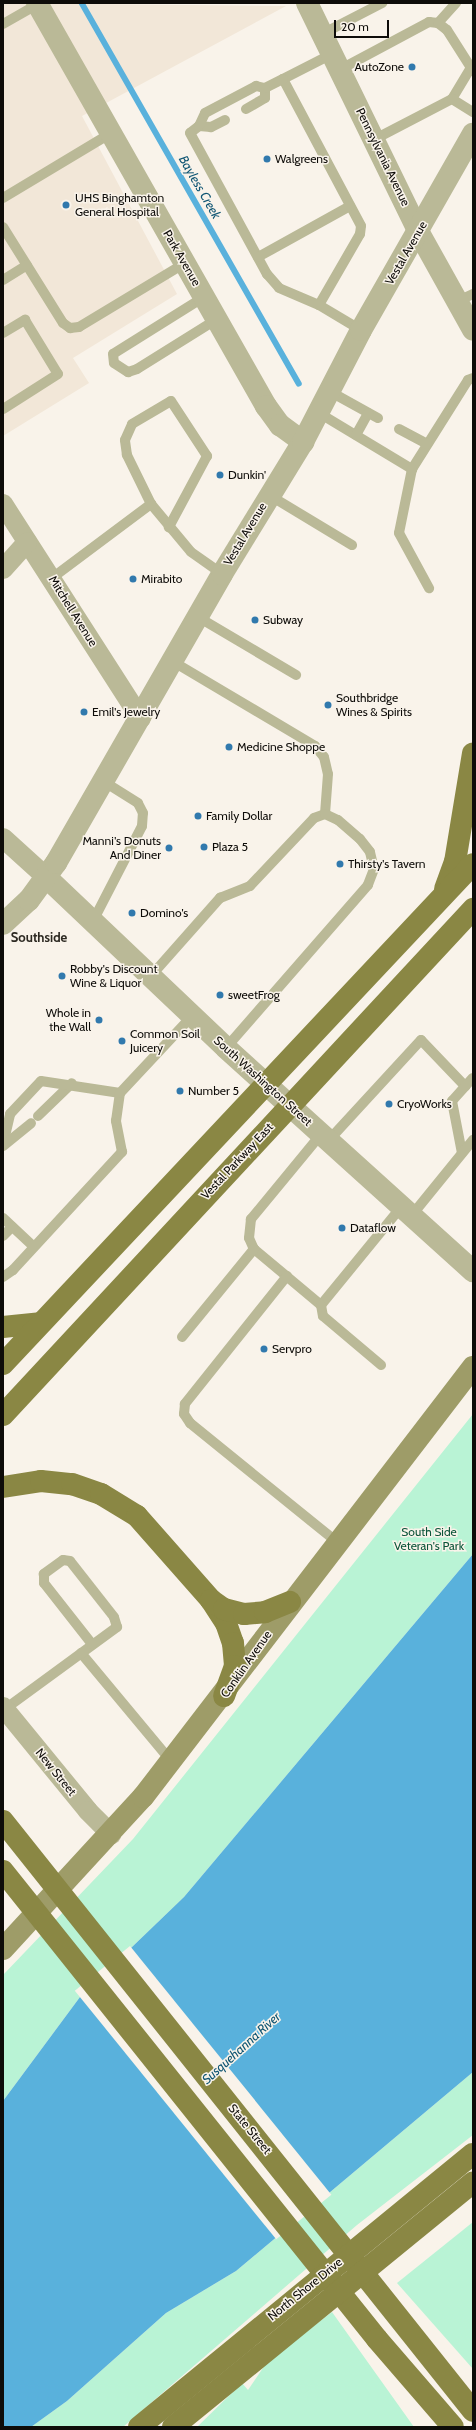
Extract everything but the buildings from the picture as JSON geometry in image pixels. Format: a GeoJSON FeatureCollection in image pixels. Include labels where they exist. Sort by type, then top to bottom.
{"type":"FeatureCollection","features":[{"type":"Feature","properties":{"kind":"main road"},"geometry":{"type":"LineString","coordinates":[[436,904],[455,862],[473,753]]}},
{"type":"Feature","properties":{"kind":"main road"},"geometry":{"type":"LineString","coordinates":[[3,1364],[265,1083],[473,864]]}},
{"type":"Feature","properties":{"kind":"main road","name":"Vestal Parkway East"},"geometry":{"type":"LineString","coordinates":[[3,1415],[290,1105],[315,1083],[473,909]]}},
{"type":"Feature","properties":{"kind":"main road"},"geometry":{"type":"LineString","coordinates":[[3,1327],[40,1323]]}},
{"type":"Feature","properties":{"kind":"main road","name":"Conklin Avenue"},"geometry":{"type":"LineString","coordinates":[[3,1948],[111,1834],[171,1762],[224,1696],[290,1602],[473,1367]]}},
{"type":"Feature","properties":{"kind":"main road"},"geometry":{"type":"LineString","coordinates":[[3,1487],[30,1482],[61,1482],[115,1501],[144,1523],[211,1600],[226,1623],[234,1651],[234,1673],[224,1696]]}},
{"type":"Feature","properties":{"kind":"main road"},"geometry":{"type":"LineString","coordinates":[[211,1600],[224,1609],[244,1614],[265,1612],[290,1602]]}},
{"type":"Feature","properties":{"kind":"main road","name":"State Street"},"geometry":{"type":"LineString","coordinates":[[3,1821],[383,2294],[473,2411]]}},
{"type":"Feature","properties":{"kind":"main road"},"geometry":{"type":"LineString","coordinates":[[3,1871],[377,2339],[453,2427]]}},
{"type":"Feature","properties":{"kind":"main road","name":"North Shore Drive"},"geometry":{"type":"LineString","coordinates":[[140,2427],[473,2154]]}},
{"type":"Feature","properties":{"kind":"main road","name":"North Shore Drive"},"geometry":{"type":"LineString","coordinates":[[173,2427],[473,2182]]}},
{"type":"Feature","properties":{"kind":"main road"},"geometry":{"type":"LineString","coordinates":[[383,2294],[417,2323],[473,2384]]}},
{"type":"Feature","properties":{"kind":"main road"},"geometry":{"type":"LineString","coordinates":[[377,2339],[436,2427]]}},
{"type":"Feature","properties":{"kind":"main road"},"geometry":{"type":"LineString","coordinates":[[179,2427],[203,2402]]}},
{"type":"Feature","properties":{"kind":"street","name":"Park Avenue"},"geometry":{"type":"LineString","coordinates":[[37,3],[273,416],[303,442]]}},
{"type":"Feature","properties":{"kind":"street","name":"Pennsylvania Avenue"},"geometry":{"type":"LineString","coordinates":[[307,3],[375,139],[418,231],[466,297],[473,330]]}},
{"type":"Feature","properties":{"kind":"street","name":"Vestal Avenue"},"geometry":{"type":"LineString","coordinates":[[3,924],[29,900],[46,877],[141,719],[172,660],[222,574],[269,495],[303,442],[362,330],[473,134]]}},
{"type":"Feature","properties":{"kind":"street","name":"Mitchell Avenue"},"geometry":{"type":"LineString","coordinates":[[3,504],[52,578],[141,719]]}},
{"type":"Feature","properties":{"kind":"street"},"geometry":{"type":"LineString","coordinates":[[3,570],[27,542]]}},
{"type":"Feature","properties":{"kind":"street","name":"South Washington Street"},"geometry":{"type":"LineString","coordinates":[[3,838],[46,877],[150,978],[473,1271]]}},
{"type":"Feature","properties":{"kind":"street","name":"New Street"},"geometry":{"type":"LineString","coordinates":[[4,1708],[88,1811],[111,1834]]}},
{"type":"Feature","properties":{"kind":"lane"},"geometry":{"type":"LineString","coordinates":[[3,24],[37,3]]}},
{"type":"Feature","properties":{"kind":"lane"},"geometry":{"type":"LineString","coordinates":[[322,34],[382,3]]}},
{"type":"Feature","properties":{"kind":"lane"},"geometry":{"type":"LineString","coordinates":[[362,330],[319,305],[279,288],[258,257],[190,133],[199,126],[205,113],[256,86],[265,88],[283,79],[337,62],[429,22],[438,22],[456,3]]}},
{"type":"Feature","properties":{"kind":"lane"},"geometry":{"type":"LineString","coordinates":[[375,139],[452,99],[472,70],[463,52],[438,22]]}},
{"type":"Feature","properties":{"kind":"lane"},"geometry":{"type":"LineString","coordinates":[[283,79],[361,226],[360,234],[319,305]]}},
{"type":"Feature","properties":{"kind":"lane"},"geometry":{"type":"LineString","coordinates":[[246,109],[265,98],[265,88]]}},
{"type":"Feature","properties":{"kind":"lane"},"geometry":{"type":"LineString","coordinates":[[452,99],[473,112]]}},
{"type":"Feature","properties":{"kind":"lane"},"geometry":{"type":"LineString","coordinates":[[199,126],[211,127],[225,120]]}},
{"type":"Feature","properties":{"kind":"lane"},"geometry":{"type":"LineString","coordinates":[[3,198],[111,133]]}},
{"type":"Feature","properties":{"kind":"lane"},"geometry":{"type":"LineString","coordinates":[[258,257],[350,206]]}},
{"type":"Feature","properties":{"kind":"lane"},"geometry":{"type":"LineString","coordinates":[[3,227],[63,323],[70,328],[79,327],[185,263]]}},
{"type":"Feature","properties":{"kind":"lane"},"geometry":{"type":"LineString","coordinates":[[3,280],[27,265]]}},
{"type":"Feature","properties":{"kind":"lane"},"geometry":{"type":"LineString","coordinates":[[204,297],[113,354],[114,363],[124,371],[137,369],[217,319]]}},
{"type":"Feature","properties":{"kind":"lane"},"geometry":{"type":"LineString","coordinates":[[3,333],[25,320],[58,374],[3,409]]}},
{"type":"Feature","properties":{"kind":"lane"},"geometry":{"type":"LineString","coordinates":[[429,588],[399,533],[412,469],[468,380],[473,378]]}},
{"type":"Feature","properties":{"kind":"lane"},"geometry":{"type":"LineString","coordinates":[[329,391],[378,418]]}},
{"type":"Feature","properties":{"kind":"lane"},"geometry":{"type":"LineString","coordinates":[[169,527],[207,456],[171,400],[127,430],[128,455],[151,504],[169,527],[204,564],[222,574]]}},
{"type":"Feature","properties":{"kind":"lane"},"geometry":{"type":"LineString","coordinates":[[319,413],[412,469]]}},
{"type":"Feature","properties":{"kind":"lane"},"geometry":{"type":"LineString","coordinates":[[356,435],[368,413]]}},
{"type":"Feature","properties":{"kind":"lane"},"geometry":{"type":"LineString","coordinates":[[399,429],[427,444]]}},
{"type":"Feature","properties":{"kind":"lane"},"geometry":{"type":"LineString","coordinates":[[269,495],[352,545]]}},
{"type":"Feature","properties":{"kind":"lane"},"geometry":{"type":"LineString","coordinates":[[52,578],[151,504]]}},
{"type":"Feature","properties":{"kind":"lane"},"geometry":{"type":"LineString","coordinates":[[198,617],[296,675]]}},
{"type":"Feature","properties":{"kind":"lane"},"geometry":{"type":"LineString","coordinates":[[172,660],[315,746],[324,757],[328,774],[325,814]]}},
{"type":"Feature","properties":{"kind":"lane"},"geometry":{"type":"LineString","coordinates":[[92,923],[142,820],[138,803],[103,781]]}},
{"type":"Feature","properties":{"kind":"lane"},"geometry":{"type":"LineString","coordinates":[[150,978],[220,898],[250,886],[314,818],[325,814],[338,820],[370,852],[374,869],[368,885],[226,1048]]}},
{"type":"Feature","properties":{"kind":"lane"},"geometry":{"type":"LineString","coordinates":[[3,1277],[34,1247],[122,1152],[116,1121],[120,1093],[192,1016]]}},
{"type":"Feature","properties":{"kind":"lane"},"geometry":{"type":"LineString","coordinates":[[381,1365],[322,1316],[321,1305],[254,1249],[249,1238],[251,1219],[325,1137],[421,1040],[465,1086]]}},
{"type":"Feature","properties":{"kind":"lane"},"geometry":{"type":"LineString","coordinates":[[462,1152],[452,1101],[473,1078]]}},
{"type":"Feature","properties":{"kind":"lane"},"geometry":{"type":"LineString","coordinates":[[3,1145],[10,1114],[41,1080],[72,1083],[120,1093]]}},
{"type":"Feature","properties":{"kind":"lane"},"geometry":{"type":"LineString","coordinates":[[38,1116],[72,1083]]}},
{"type":"Feature","properties":{"kind":"lane"},"geometry":{"type":"LineString","coordinates":[[3,1145],[31,1123]]}},
{"type":"Feature","properties":{"kind":"lane"},"geometry":{"type":"LineString","coordinates":[[321,1305],[473,1140]]}},
{"type":"Feature","properties":{"kind":"lane"},"geometry":{"type":"LineString","coordinates":[[3,1218],[34,1247]]}},
{"type":"Feature","properties":{"kind":"lane"},"geometry":{"type":"LineString","coordinates":[[3,1236],[12,1226]]}},
{"type":"Feature","properties":{"kind":"lane"},"geometry":{"type":"LineString","coordinates":[[182,1337],[254,1249]]}},
{"type":"Feature","properties":{"kind":"lane"},"geometry":{"type":"LineString","coordinates":[[287,1276],[185,1404],[184,1414],[190,1423],[337,1542]]}},
{"type":"Feature","properties":{"kind":"lane"},"geometry":{"type":"LineString","coordinates":[[4,1708],[117,1627],[114,1617],[70,1561],[63,1560],[44,1574],[44,1583],[92,1644]]}},
{"type":"Feature","properties":{"kind":"lane"},"geometry":{"type":"LineString","coordinates":[[81,1653],[171,1762]]}},
{"type":"Feature","properties":{"kind":"shaded area","name":"UHS Binghamton General Hospital"},"geometry":{"type":"Polygon","coordinates":[[[3,3],[286,6],[82,116],[177,294],[73,358],[89,383],[3,436],[3,3]]]}},
{"type":"Feature","properties":{"kind":"green space","name":"South Side Veteran's Park"},"geometry":{"type":"Polygon","coordinates":[[[473,1414],[473,1554],[184,1897],[80,1997],[3,2101],[3,1975],[133,1839],[473,1414]]]}},
{"type":"Feature","properties":{"kind":"green space"},"geometry":{"type":"Polygon","coordinates":[[[473,2072],[473,2135],[357,2225],[123,2427],[31,2427],[67,2401],[166,2313],[236,2271],[473,2072]]]}},
{"type":"Feature","properties":{"kind":"green space"},"geometry":{"type":"Polygon","coordinates":[[[473,2222],[473,2369],[397,2283],[473,2222]]]}},
{"type":"Feature","properties":{"kind":"green space"},"geometry":{"type":"Polygon","coordinates":[[[332,2312],[414,2427],[197,2427],[242,2383],[248,2390],[267,2362],[332,2312]]]}},
{"type":"Feature","properties":{"kind":"water","name":"Susquehanna River"},"geometry":{"type":"Polygon","coordinates":[[[473,1554],[473,2072],[236,2271],[166,2313],[67,2401],[31,2427],[3,2427],[3,2101],[80,1997],[184,1897],[473,1554]]]}},
{"type":"Feature","properties":{"kind":"pier"},"geometry":{"type":"Polygon","coordinates":[[[130,1946],[331,2195],[276,2239],[75,1991],[130,1946]]]}},
{"type":"Feature","properties":{"kind":"waterway","name":"Bayless Creek"},"geometry":{"type":"LineString","coordinates":[[82,3],[299,383]]}},
{"type":"Feature","properties":{"kind":"place","name":"AutoZone"},"geometry":{"type":"Point","coordinates":[412,67]}},
{"type":"Feature","properties":{"kind":"place","name":"Walgreens"},"geometry":{"type":"Point","coordinates":[267,159]}},
{"type":"Feature","properties":{"kind":"place","name":"UHS Binghamton General Hospital"},"geometry":{"type":"Point","coordinates":[66,205]}},
{"type":"Feature","properties":{"kind":"place","name":"Dunkin'"},"geometry":{"type":"Point","coordinates":[220,475]}},
{"type":"Feature","properties":{"kind":"place","name":"Mirabito"},"geometry":{"type":"Point","coordinates":[133,579]}},
{"type":"Feature","properties":{"kind":"place","name":"Subway"},"geometry":{"type":"Point","coordinates":[255,620]}},
{"type":"Feature","properties":{"kind":"place","name":"Southbridge Wines & Spirits"},"geometry":{"type":"Point","coordinates":[328,705]}},
{"type":"Feature","properties":{"kind":"place","name":"Emil's Jewelry"},"geometry":{"type":"Point","coordinates":[84,712]}},
{"type":"Feature","properties":{"kind":"place","name":"Medicine Shoppe"},"geometry":{"type":"Point","coordinates":[229,747]}},
{"type":"Feature","properties":{"kind":"place","name":"Family Dollar"},"geometry":{"type":"Point","coordinates":[198,816]}},
{"type":"Feature","properties":{"kind":"place","name":"Plaza 5"},"geometry":{"type":"Point","coordinates":[204,847]}},
{"type":"Feature","properties":{"kind":"place","name":"Manni's Donuts And Diner"},"geometry":{"type":"Point","coordinates":[169,848]}},
{"type":"Feature","properties":{"kind":"place","name":"Thirsty's Tavern"},"geometry":{"type":"Point","coordinates":[340,864]}},
{"type":"Feature","properties":{"kind":"place","name":"Domino's"},"geometry":{"type":"Point","coordinates":[132,913]}},
{"type":"Feature","properties":{"kind":"place","name":"Robby's Discount Wine & Liquor"},"geometry":{"type":"Point","coordinates":[62,976]}},
{"type":"Feature","properties":{"kind":"place","name":"sweetFrog"},"geometry":{"type":"Point","coordinates":[220,995]}},
{"type":"Feature","properties":{"kind":"place","name":"Whole in the Wall"},"geometry":{"type":"Point","coordinates":[99,1020]}},
{"type":"Feature","properties":{"kind":"place","name":"Common Soil Juicery"},"geometry":{"type":"Point","coordinates":[122,1041]}},
{"type":"Feature","properties":{"kind":"place","name":"Number 5"},"geometry":{"type":"Point","coordinates":[180,1091]}},
{"type":"Feature","properties":{"kind":"place","name":"CryoWorks"},"geometry":{"type":"Point","coordinates":[389,1104]}},
{"type":"Feature","properties":{"kind":"place","name":"Dataflow"},"geometry":{"type":"Point","coordinates":[342,1228]}},
{"type":"Feature","properties":{"kind":"place","name":"Servpro"},"geometry":{"type":"Point","coordinates":[264,1349]}},
{"type":"Feature","properties":{"kind":"district","name":"Southside"},"geometry":{"type":"Point","coordinates":[39,937]}}]}
